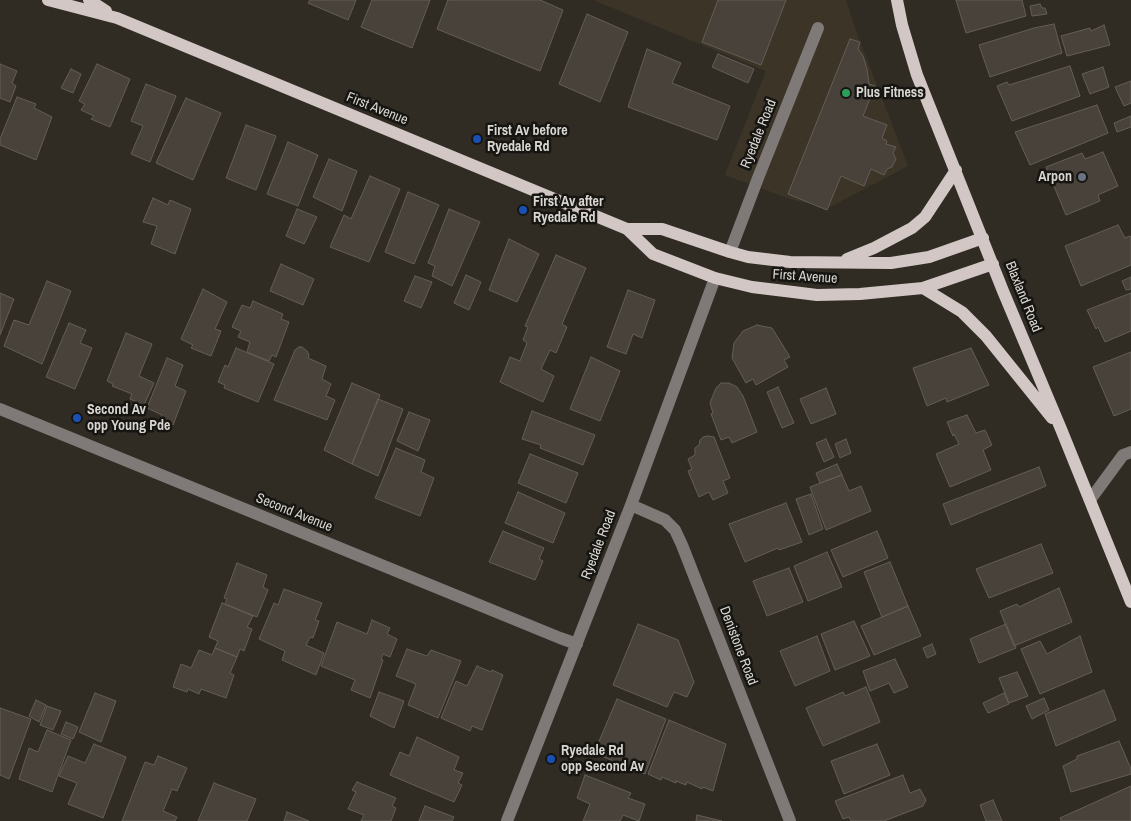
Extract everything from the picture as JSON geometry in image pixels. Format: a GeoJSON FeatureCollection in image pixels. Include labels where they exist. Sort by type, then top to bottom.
{"type":"FeatureCollection","features":[{"type":"Feature","properties":{"kind":"main road","name":"First Avenue"},"geometry":{"type":"LineString","coordinates":[[48,0],[116,18],[627,229],[654,254],[714,278],[752,288],[817,295],[860,294],[923,288],[993,264]]}},
{"type":"Feature","properties":{"kind":"main road","name":"First Avenue"},"geometry":{"type":"LineString","coordinates":[[89,0],[116,18]]}},
{"type":"Feature","properties":{"kind":"main road","name":"Blaxland Road"},"geometry":{"type":"LineString","coordinates":[[898,0],[902,25],[917,75],[1003,291],[1131,602]]}},
{"type":"Feature","properties":{"kind":"main road"},"geometry":{"type":"LineString","coordinates":[[840,262],[874,248],[912,228],[925,217],[956,170]]}},
{"type":"Feature","properties":{"kind":"main road","name":"First Avenue"},"geometry":{"type":"LineString","coordinates":[[627,229],[662,229],[748,257],[790,262],[891,263],[929,257],[982,238]]}},
{"type":"Feature","properties":{"kind":"main road"},"geometry":{"type":"LineString","coordinates":[[923,288],[962,312],[986,336],[1061,429]]}},
{"type":"Feature","properties":{"kind":"street","name":"Ryedale Road"},"geometry":{"type":"LineString","coordinates":[[730,252],[818,28]]}},
{"type":"Feature","properties":{"kind":"street","name":"Ryedale Road"},"geometry":{"type":"LineString","coordinates":[[507,821],[631,505],[714,278]]}},
{"type":"Feature","properties":{"kind":"street","name":"Second Avenue"},"geometry":{"type":"LineString","coordinates":[[0,409],[577,644]]}},
{"type":"Feature","properties":{"kind":"street"},"geometry":{"type":"LineString","coordinates":[[1090,500],[1127,454]]}},
{"type":"Feature","properties":{"kind":"street","name":"Denistone Road"},"geometry":{"type":"LineString","coordinates":[[631,505],[665,520],[675,530],[790,821]]}},
{"type":"Feature","properties":{"kind":"shaded area"},"geometry":{"type":"Polygon","coordinates":[[[593,0],[846,0],[857,34],[908,166],[828,208],[790,199],[725,175],[766,71],[593,0]]]}},
{"type":"Feature","properties":{"kind":"building"},"geometry":{"type":"Polygon","coordinates":[[[310,0],[356,0],[348,20],[308,3],[310,0]]]}},
{"type":"Feature","properties":{"kind":"building"},"geometry":{"type":"Polygon","coordinates":[[[372,0],[430,0],[412,48],[361,27],[372,0]]]}},
{"type":"Feature","properties":{"kind":"building"},"geometry":{"type":"Polygon","coordinates":[[[448,0],[540,0],[563,10],[540,71],[437,29],[448,0]]]}},
{"type":"Feature","properties":{"kind":"building"},"geometry":{"type":"Polygon","coordinates":[[[718,0],[786,0],[761,65],[702,42],[718,0]]]}},
{"type":"Feature","properties":{"kind":"building"},"geometry":{"type":"Polygon","coordinates":[[[956,0],[1022,0],[1026,16],[966,33],[956,0]]]}},
{"type":"Feature","properties":{"kind":"building"},"geometry":{"type":"Polygon","coordinates":[[[1040,4],[1042,8],[1045,8],[1047,14],[1032,16],[1030,6],[1040,4]]]}},
{"type":"Feature","properties":{"kind":"building"},"geometry":{"type":"Polygon","coordinates":[[[587,14],[628,32],[600,102],[559,84],[587,14]]]}},
{"type":"Feature","properties":{"kind":"building"},"geometry":{"type":"Polygon","coordinates":[[[1054,24],[1062,53],[990,77],[979,45],[1034,28],[1054,24]]]}},
{"type":"Feature","properties":{"kind":"building"},"geometry":{"type":"Polygon","coordinates":[[[1104,25],[1110,45],[1067,56],[1061,36],[1090,28],[1091,31],[1104,25]]]}},
{"type":"Feature","properties":{"kind":"building"},"geometry":{"type":"Polygon","coordinates":[[[850,39],[860,42],[858,49],[863,56],[869,84],[875,86],[863,116],[887,125],[882,138],[887,141],[886,144],[896,147],[893,153],[896,159],[892,167],[887,169],[884,175],[871,169],[864,186],[841,176],[827,210],[788,194],[850,39]]]}},
{"type":"Feature","properties":{"kind":"building"},"geometry":{"type":"Polygon","coordinates":[[[647,49],[681,63],[672,83],[730,106],[717,140],[628,107],[647,49]]]}},
{"type":"Feature","properties":{"kind":"building"},"geometry":{"type":"Polygon","coordinates":[[[718,54],[754,69],[748,83],[712,67],[718,54]]]}},
{"type":"Feature","properties":{"kind":"building"},"geometry":{"type":"Polygon","coordinates":[[[0,64],[17,71],[12,83],[16,86],[10,102],[0,98],[0,64]]]}},
{"type":"Feature","properties":{"kind":"building"},"geometry":{"type":"Polygon","coordinates":[[[97,64],[130,79],[110,127],[91,119],[94,116],[81,110],[85,104],[79,101],[97,64]]]}},
{"type":"Feature","properties":{"kind":"building"},"geometry":{"type":"Polygon","coordinates":[[[1070,66],[1080,96],[1012,121],[997,86],[1007,82],[1009,85],[1070,66]]]}},
{"type":"Feature","properties":{"kind":"building"},"geometry":{"type":"Polygon","coordinates":[[[1103,67],[1109,87],[1090,94],[1082,74],[1103,67]]]}},
{"type":"Feature","properties":{"kind":"building"},"geometry":{"type":"Polygon","coordinates":[[[71,69],[81,74],[73,93],[61,88],[71,69]]]}},
{"type":"Feature","properties":{"kind":"building"},"geometry":{"type":"Polygon","coordinates":[[[1131,81],[1131,103],[1124,106],[1115,87],[1131,81]]]}},
{"type":"Feature","properties":{"kind":"building"},"geometry":{"type":"Polygon","coordinates":[[[146,84],[176,96],[150,162],[131,154],[143,126],[131,121],[146,84]]]}},
{"type":"Feature","properties":{"kind":"building"},"geometry":{"type":"Polygon","coordinates":[[[17,97],[36,104],[34,108],[52,117],[36,160],[0,145],[0,139],[17,97]]]}},
{"type":"Feature","properties":{"kind":"building"},"geometry":{"type":"Polygon","coordinates":[[[186,98],[221,113],[193,180],[156,163],[186,98]]]}},
{"type":"Feature","properties":{"kind":"building"},"geometry":{"type":"Polygon","coordinates":[[[1097,105],[1108,133],[1030,165],[1015,132],[1097,105]]]}},
{"type":"Feature","properties":{"kind":"building"},"geometry":{"type":"Polygon","coordinates":[[[1131,116],[1131,127],[1117,132],[1114,123],[1131,116]]]}},
{"type":"Feature","properties":{"kind":"building"},"geometry":{"type":"Polygon","coordinates":[[[246,125],[276,136],[256,190],[226,178],[246,125]]]}},
{"type":"Feature","properties":{"kind":"building"},"geometry":{"type":"Polygon","coordinates":[[[288,142],[318,155],[298,206],[267,194],[288,142]]]}},
{"type":"Feature","properties":{"kind":"building","name":"Arpon"},"geometry":{"type":"Polygon","coordinates":[[[1103,152],[1118,186],[1098,195],[1100,201],[1066,215],[1046,167],[1082,153],[1085,159],[1103,152]]]}},
{"type":"Feature","properties":{"kind":"building"},"geometry":{"type":"Polygon","coordinates":[[[329,159],[357,171],[342,211],[313,197],[329,159]]]}},
{"type":"Feature","properties":{"kind":"building"},"geometry":{"type":"Polygon","coordinates":[[[370,176],[400,189],[369,262],[330,247],[344,215],[351,219],[370,176]]]}},
{"type":"Feature","properties":{"kind":"building"},"geometry":{"type":"Polygon","coordinates":[[[408,192],[439,205],[414,264],[385,252],[408,192]]]}},
{"type":"Feature","properties":{"kind":"building"},"geometry":{"type":"Polygon","coordinates":[[[153,198],[168,205],[170,200],[191,209],[175,254],[151,244],[157,226],[143,222],[153,198]]]}},
{"type":"Feature","properties":{"kind":"building"},"geometry":{"type":"Polygon","coordinates":[[[297,209],[317,217],[304,244],[286,236],[297,209]]]}},
{"type":"Feature","properties":{"kind":"building"},"geometry":{"type":"Polygon","coordinates":[[[449,209],[480,222],[452,286],[432,276],[435,266],[428,263],[449,209]]]}},
{"type":"Feature","properties":{"kind":"building"},"geometry":{"type":"Polygon","coordinates":[[[1118,225],[1125,238],[1130,236],[1131,238],[1131,265],[1081,286],[1065,246],[1118,225]]]}},
{"type":"Feature","properties":{"kind":"building"},"geometry":{"type":"Polygon","coordinates":[[[509,239],[539,254],[517,302],[489,290],[509,239]]]}},
{"type":"Feature","properties":{"kind":"building"},"geometry":{"type":"Polygon","coordinates":[[[556,255],[586,268],[562,324],[567,327],[556,353],[550,350],[541,369],[554,376],[543,402],[500,382],[510,357],[520,361],[527,343],[523,340],[528,327],[525,326],[556,255]]]}},
{"type":"Feature","properties":{"kind":"building"},"geometry":{"type":"Polygon","coordinates":[[[281,264],[314,279],[303,305],[270,291],[281,264]]]}},
{"type":"Feature","properties":{"kind":"building"},"geometry":{"type":"Polygon","coordinates":[[[466,275],[481,282],[469,310],[454,303],[466,275]]]}},
{"type":"Feature","properties":{"kind":"building"},"geometry":{"type":"Polygon","coordinates":[[[415,276],[432,282],[421,308],[404,301],[415,276]]]}},
{"type":"Feature","properties":{"kind":"building"},"geometry":{"type":"Polygon","coordinates":[[[1131,277],[1131,289],[1126,290],[1122,281],[1131,277]]]}},
{"type":"Feature","properties":{"kind":"building"},"geometry":{"type":"Polygon","coordinates":[[[47,281],[71,291],[42,364],[4,346],[14,320],[29,325],[47,281]]]}},
{"type":"Feature","properties":{"kind":"building"},"geometry":{"type":"Polygon","coordinates":[[[203,289],[227,302],[215,329],[221,331],[211,356],[191,348],[193,345],[181,339],[203,289]]]}},
{"type":"Feature","properties":{"kind":"building"},"geometry":{"type":"Polygon","coordinates":[[[628,290],[655,300],[642,338],[633,334],[626,354],[607,347],[628,290]]]}},
{"type":"Feature","properties":{"kind":"building"},"geometry":{"type":"Polygon","coordinates":[[[0,293],[14,299],[0,335],[0,293]]]}},
{"type":"Feature","properties":{"kind":"building"},"geometry":{"type":"Polygon","coordinates":[[[1131,293],[1131,331],[1105,342],[1087,310],[1131,293]]]}},
{"type":"Feature","properties":{"kind":"building"},"geometry":{"type":"Polygon","coordinates":[[[253,301],[283,314],[281,319],[289,322],[276,357],[272,355],[269,361],[247,352],[250,342],[238,337],[241,331],[232,327],[242,305],[250,308],[253,301]]]}},
{"type":"Feature","properties":{"kind":"building"},"geometry":{"type":"Polygon","coordinates":[[[69,323],[86,330],[80,343],[92,348],[75,389],[46,377],[69,323]]]}},
{"type":"Feature","properties":{"kind":"building"},"geometry":{"type":"Polygon","coordinates":[[[757,325],[772,328],[790,357],[784,360],[788,367],[756,385],[753,379],[746,383],[732,358],[734,343],[743,331],[757,325]]]}},
{"type":"Feature","properties":{"kind":"building"},"geometry":{"type":"Polygon","coordinates":[[[126,333],[152,344],[139,376],[154,383],[144,405],[130,399],[132,394],[112,386],[113,384],[107,381],[126,333]]]}},
{"type":"Feature","properties":{"kind":"building"},"geometry":{"type":"Polygon","coordinates":[[[299,347],[307,351],[308,358],[326,366],[322,379],[331,384],[326,396],[335,400],[327,420],[274,400],[295,350],[299,347]]]}},
{"type":"Feature","properties":{"kind":"building"},"geometry":{"type":"Polygon","coordinates":[[[236,348],[274,364],[258,402],[224,388],[225,385],[218,382],[225,365],[228,367],[236,348]]]}},
{"type":"Feature","properties":{"kind":"building"},"geometry":{"type":"Polygon","coordinates":[[[971,348],[989,385],[947,402],[946,398],[927,406],[913,368],[971,348]]]}},
{"type":"Feature","properties":{"kind":"building"},"geometry":{"type":"Polygon","coordinates":[[[1131,352],[1131,409],[1114,416],[1093,367],[1131,352]]]}},
{"type":"Feature","properties":{"kind":"building"},"geometry":{"type":"Polygon","coordinates":[[[591,357],[620,371],[600,421],[570,409],[591,357]]]}},
{"type":"Feature","properties":{"kind":"building"},"geometry":{"type":"Polygon","coordinates":[[[167,358],[183,365],[175,386],[186,391],[173,425],[160,419],[162,415],[147,408],[167,358]]]}},
{"type":"Feature","properties":{"kind":"building"},"geometry":{"type":"Polygon","coordinates":[[[352,383],[380,395],[352,464],[324,450],[352,383]]]}},
{"type":"Feature","properties":{"kind":"building"},"geometry":{"type":"Polygon","coordinates":[[[721,383],[729,383],[737,387],[743,396],[757,432],[732,443],[729,437],[721,440],[711,414],[713,413],[710,403],[716,388],[721,383]]]}},
{"type":"Feature","properties":{"kind":"building"},"geometry":{"type":"Polygon","coordinates":[[[778,387],[794,423],[782,428],[767,392],[778,387]]]}},
{"type":"Feature","properties":{"kind":"building"},"geometry":{"type":"Polygon","coordinates":[[[826,388],[836,414],[811,424],[800,399],[826,388]]]}},
{"type":"Feature","properties":{"kind":"building"},"geometry":{"type":"Polygon","coordinates":[[[378,399],[403,409],[378,476],[352,464],[378,399]]]}},
{"type":"Feature","properties":{"kind":"building"},"geometry":{"type":"Polygon","coordinates":[[[532,411],[595,435],[583,465],[540,448],[541,445],[522,439],[532,411]]]}},
{"type":"Feature","properties":{"kind":"building"},"geometry":{"type":"Polygon","coordinates":[[[409,412],[430,420],[418,451],[397,441],[409,412]]]}},
{"type":"Feature","properties":{"kind":"building"},"geometry":{"type":"Polygon","coordinates":[[[967,415],[976,433],[985,430],[992,445],[983,450],[991,470],[950,487],[936,454],[959,444],[947,422],[967,415]]]}},
{"type":"Feature","properties":{"kind":"building"},"geometry":{"type":"Polygon","coordinates":[[[707,436],[714,437],[730,478],[723,481],[728,493],[713,500],[709,492],[699,497],[688,471],[692,469],[688,459],[695,455],[695,448],[699,445],[700,440],[707,436]]]}},
{"type":"Feature","properties":{"kind":"building"},"geometry":{"type":"Polygon","coordinates":[[[826,439],[834,457],[824,462],[816,443],[826,439]]]}},
{"type":"Feature","properties":{"kind":"building"},"geometry":{"type":"Polygon","coordinates":[[[846,439],[851,453],[840,458],[835,444],[846,439]]]}},
{"type":"Feature","properties":{"kind":"building"},"geometry":{"type":"Polygon","coordinates":[[[396,448],[425,460],[421,472],[434,478],[420,516],[375,498],[396,448]]]}},
{"type":"Feature","properties":{"kind":"building"},"geometry":{"type":"Polygon","coordinates":[[[530,454],[578,473],[566,503],[518,483],[530,454]]]}},
{"type":"Feature","properties":{"kind":"building"},"geometry":{"type":"Polygon","coordinates":[[[837,464],[842,475],[820,483],[816,473],[837,464]]]}},
{"type":"Feature","properties":{"kind":"building"},"geometry":{"type":"Polygon","coordinates":[[[1039,467],[1046,486],[951,525],[943,504],[1039,467]]]}},
{"type":"Feature","properties":{"kind":"building"},"geometry":{"type":"Polygon","coordinates":[[[842,475],[849,491],[861,486],[871,511],[826,530],[810,487],[842,475]]]}},
{"type":"Feature","properties":{"kind":"building"},"geometry":{"type":"Polygon","coordinates":[[[518,492],[565,513],[553,543],[505,523],[518,492]]]}},
{"type":"Feature","properties":{"kind":"building"},"geometry":{"type":"Polygon","coordinates":[[[811,494],[823,529],[809,535],[796,499],[811,494]]]}},
{"type":"Feature","properties":{"kind":"building"},"geometry":{"type":"Polygon","coordinates":[[[786,503],[802,542],[779,550],[778,548],[745,562],[729,524],[786,503]]]}},
{"type":"Feature","properties":{"kind":"building"},"geometry":{"type":"Polygon","coordinates":[[[503,531],[544,548],[539,559],[543,561],[535,580],[489,562],[503,531]]]}},
{"type":"Feature","properties":{"kind":"building"},"geometry":{"type":"Polygon","coordinates":[[[877,531],[888,558],[843,577],[831,550],[877,531]]]}},
{"type":"Feature","properties":{"kind":"building"},"geometry":{"type":"Polygon","coordinates":[[[1041,544],[1053,573],[989,598],[976,569],[1041,544]]]}},
{"type":"Feature","properties":{"kind":"building"},"geometry":{"type":"Polygon","coordinates":[[[827,552],[842,587],[808,601],[794,566],[827,552]]]}},
{"type":"Feature","properties":{"kind":"building"},"geometry":{"type":"Polygon","coordinates":[[[890,562],[908,606],[882,617],[864,572],[890,562]]]}},
{"type":"Feature","properties":{"kind":"building"},"geometry":{"type":"Polygon","coordinates":[[[237,563],[267,575],[263,587],[268,590],[257,617],[225,604],[227,599],[224,598],[237,563]]]}},
{"type":"Feature","properties":{"kind":"building"},"geometry":{"type":"Polygon","coordinates":[[[789,568],[803,602],[767,616],[753,581],[789,568]]]}},
{"type":"Feature","properties":{"kind":"building"},"geometry":{"type":"Polygon","coordinates":[[[1059,588],[1072,622],[1014,646],[1000,611],[1017,604],[1019,607],[1059,588]]]}},
{"type":"Feature","properties":{"kind":"building"},"geometry":{"type":"Polygon","coordinates":[[[284,589],[322,603],[315,620],[319,621],[313,638],[310,637],[306,645],[324,653],[316,675],[282,660],[285,651],[259,639],[274,603],[278,605],[284,589]]]}},
{"type":"Feature","properties":{"kind":"building"},"geometry":{"type":"Polygon","coordinates":[[[222,603],[253,616],[247,627],[252,629],[244,651],[240,649],[237,657],[215,648],[218,641],[209,637],[222,603]]]}},
{"type":"Feature","properties":{"kind":"building"},"geometry":{"type":"Polygon","coordinates":[[[908,606],[921,636],[874,655],[861,626],[908,606]]]}},
{"type":"Feature","properties":{"kind":"building"},"geometry":{"type":"Polygon","coordinates":[[[372,620],[390,628],[387,634],[397,639],[390,657],[383,654],[381,659],[383,660],[370,698],[351,690],[355,680],[321,666],[337,622],[367,634],[372,620]]]}},
{"type":"Feature","properties":{"kind":"building"},"geometry":{"type":"Polygon","coordinates":[[[854,621],[870,656],[835,670],[821,634],[854,621]]]}},
{"type":"Feature","properties":{"kind":"building"},"geometry":{"type":"Polygon","coordinates":[[[638,624],[678,640],[694,682],[687,697],[674,692],[667,707],[613,685],[638,624]]]}},
{"type":"Feature","properties":{"kind":"building"},"geometry":{"type":"Polygon","coordinates":[[[1006,624],[1016,648],[979,663],[970,639],[1006,624]]]}},
{"type":"Feature","properties":{"kind":"building"},"geometry":{"type":"Polygon","coordinates":[[[817,636],[830,671],[795,686],[780,651],[817,636]]]}},
{"type":"Feature","properties":{"kind":"building"},"geometry":{"type":"Polygon","coordinates":[[[1080,636],[1092,672],[1040,694],[1021,649],[1040,641],[1047,654],[1080,636]]]}},
{"type":"Feature","properties":{"kind":"building"},"geometry":{"type":"Polygon","coordinates":[[[932,644],[936,654],[927,658],[923,648],[932,644]]]}},
{"type":"Feature","properties":{"kind":"building"},"geometry":{"type":"Polygon","coordinates":[[[215,648],[237,657],[230,673],[234,675],[226,698],[201,689],[199,694],[188,689],[187,692],[173,687],[181,664],[191,668],[199,650],[212,655],[215,648]]]}},
{"type":"Feature","properties":{"kind":"building"},"geometry":{"type":"Polygon","coordinates":[[[407,649],[427,656],[431,650],[461,661],[438,718],[408,705],[416,684],[396,676],[407,649]]]}},
{"type":"Feature","properties":{"kind":"building"},"geometry":{"type":"Polygon","coordinates":[[[895,659],[908,687],[894,693],[889,683],[870,691],[863,671],[895,659]]]}},
{"type":"Feature","properties":{"kind":"building"},"geometry":{"type":"Polygon","coordinates":[[[477,666],[503,675],[482,730],[472,726],[470,731],[441,718],[456,681],[467,686],[477,666]]]}},
{"type":"Feature","properties":{"kind":"building"},"geometry":{"type":"Polygon","coordinates":[[[1017,672],[1028,696],[1009,703],[999,678],[1017,672]]]}},
{"type":"Feature","properties":{"kind":"building"},"geometry":{"type":"Polygon","coordinates":[[[866,687],[880,722],[823,746],[806,708],[843,692],[845,696],[866,687]]]}},
{"type":"Feature","properties":{"kind":"building"},"geometry":{"type":"Polygon","coordinates":[[[1104,690],[1116,720],[1056,746],[1045,714],[1104,690]]]}},
{"type":"Feature","properties":{"kind":"building"},"geometry":{"type":"Polygon","coordinates":[[[379,692],[404,701],[394,728],[370,716],[379,692]]]}},
{"type":"Feature","properties":{"kind":"building"},"geometry":{"type":"Polygon","coordinates":[[[95,693],[116,701],[101,742],[79,732],[95,693]]]}},
{"type":"Feature","properties":{"kind":"building"},"geometry":{"type":"Polygon","coordinates":[[[1004,693],[1009,704],[988,713],[983,703],[1004,693]]]}},
{"type":"Feature","properties":{"kind":"building"},"geometry":{"type":"Polygon","coordinates":[[[1044,698],[1049,710],[1032,719],[1026,706],[1044,698]]]}},
{"type":"Feature","properties":{"kind":"building"},"geometry":{"type":"Polygon","coordinates":[[[617,699],[666,719],[645,774],[594,753],[617,699]]]}},
{"type":"Feature","properties":{"kind":"building"},"geometry":{"type":"Polygon","coordinates":[[[36,700],[46,705],[39,722],[29,716],[36,700]]]}},
{"type":"Feature","properties":{"kind":"building"},"geometry":{"type":"Polygon","coordinates":[[[47,706],[61,711],[53,730],[40,725],[47,706]]]}},
{"type":"Feature","properties":{"kind":"building"},"geometry":{"type":"Polygon","coordinates":[[[0,708],[31,719],[9,779],[0,775],[0,708]]]}},
{"type":"Feature","properties":{"kind":"building"},"geometry":{"type":"Polygon","coordinates":[[[669,720],[726,744],[713,791],[703,787],[702,789],[687,782],[686,785],[676,781],[676,783],[662,777],[661,780],[648,774],[669,720]]]}},
{"type":"Feature","properties":{"kind":"building"},"geometry":{"type":"Polygon","coordinates":[[[66,722],[78,727],[73,739],[61,734],[66,722]]]}},
{"type":"Feature","properties":{"kind":"building"},"geometry":{"type":"Polygon","coordinates":[[[47,730],[71,740],[52,792],[19,779],[29,748],[38,752],[47,730]]]}},
{"type":"Feature","properties":{"kind":"building"},"geometry":{"type":"Polygon","coordinates":[[[417,737],[459,757],[454,770],[463,773],[458,783],[462,785],[454,802],[390,775],[400,752],[409,756],[417,737]]]}},
{"type":"Feature","properties":{"kind":"building"},"geometry":{"type":"Polygon","coordinates":[[[1119,741],[1131,769],[1131,774],[1071,792],[1063,766],[1077,759],[1077,756],[1119,741]]]}},
{"type":"Feature","properties":{"kind":"building"},"geometry":{"type":"Polygon","coordinates":[[[94,744],[126,757],[103,818],[68,804],[77,783],[59,776],[68,756],[85,763],[94,744]]]}},
{"type":"Feature","properties":{"kind":"building"},"geometry":{"type":"Polygon","coordinates":[[[877,744],[890,775],[844,794],[831,761],[877,744]]]}},
{"type":"Feature","properties":{"kind":"building"},"geometry":{"type":"Polygon","coordinates":[[[158,756],[187,768],[177,791],[172,789],[163,811],[177,817],[175,821],[122,821],[145,762],[154,765],[158,756]]]}},
{"type":"Feature","properties":{"kind":"building"},"geometry":{"type":"Polygon","coordinates":[[[585,775],[631,793],[628,798],[645,804],[639,821],[623,815],[620,821],[583,821],[590,804],[577,798],[585,775]]]}},
{"type":"Feature","properties":{"kind":"building"},"geometry":{"type":"Polygon","coordinates":[[[903,775],[910,793],[920,789],[926,800],[923,806],[884,821],[851,821],[849,817],[843,819],[835,801],[903,775]]]}},
{"type":"Feature","properties":{"kind":"building"},"geometry":{"type":"Polygon","coordinates":[[[357,782],[396,798],[392,806],[396,808],[391,821],[361,821],[364,815],[348,809],[356,792],[352,790],[357,782]]]}},
{"type":"Feature","properties":{"kind":"building"},"geometry":{"type":"Polygon","coordinates":[[[214,783],[256,799],[247,821],[198,821],[214,783]]]}},
{"type":"Feature","properties":{"kind":"building"},"geometry":{"type":"Polygon","coordinates":[[[1131,786],[1131,821],[1061,821],[1060,818],[1131,786]]]}},
{"type":"Feature","properties":{"kind":"building"},"geometry":{"type":"Polygon","coordinates":[[[993,800],[1002,821],[986,821],[980,805],[993,800]]]}},
{"type":"Feature","properties":{"kind":"building"},"geometry":{"type":"Polygon","coordinates":[[[425,806],[454,817],[452,821],[419,821],[425,806]]]}},
{"type":"Feature","properties":{"kind":"building"},"geometry":{"type":"Polygon","coordinates":[[[287,812],[309,821],[284,821],[287,812]]]}},
{"type":"Feature","properties":{"kind":"building"},"geometry":{"type":"Polygon","coordinates":[[[697,815],[722,821],[696,821],[697,815]]]}},
{"type":"Feature","properties":{"kind":"place","name":"Plus Fitness"},"geometry":{"type":"Point","coordinates":[846,93]}},
{"type":"Feature","properties":{"kind":"place","name":"First Av before Ryedale Rd"},"geometry":{"type":"Point","coordinates":[477,139]}},
{"type":"Feature","properties":{"kind":"place","name":"Arpon"},"geometry":{"type":"Point","coordinates":[1082,177]}},
{"type":"Feature","properties":{"kind":"place","name":"First Av after Ryedale Rd"},"geometry":{"type":"Point","coordinates":[523,210]}},
{"type":"Feature","properties":{"kind":"place","name":"Second Av opp Young Pde"},"geometry":{"type":"Point","coordinates":[77,418]}},
{"type":"Feature","properties":{"kind":"place","name":"Ryedale Rd opp Second Av"},"geometry":{"type":"Point","coordinates":[551,759]}}]}
